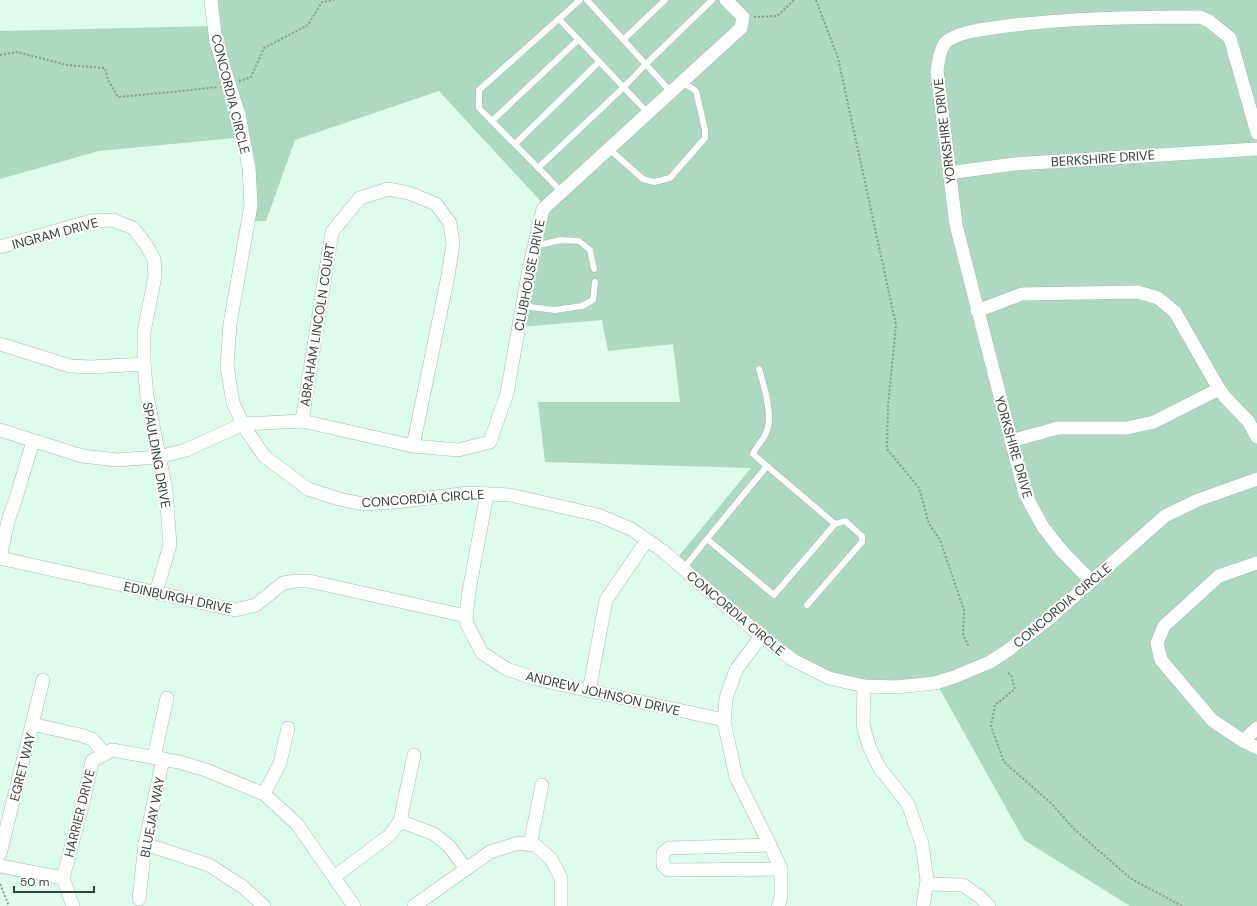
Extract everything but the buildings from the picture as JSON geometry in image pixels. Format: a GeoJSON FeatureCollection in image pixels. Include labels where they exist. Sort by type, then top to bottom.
{"type":"FeatureCollection","features":[{"type":"Feature","properties":{"kind":"street","name":"CONCORDIA CIRCLE"},"geometry":{"type":"LineString","coordinates":[[211,0],[216,42],[239,115],[249,168],[251,205],[230,324],[227,366],[233,403],[243,424],[264,456],[308,489],[339,500],[363,504],[395,502],[469,493],[510,495],[598,515],[631,529],[647,540],[761,636],[793,660],[829,678],[864,686],[896,688],[935,683],[990,662],[1007,651],[1051,617],[1165,516],[1198,500],[1257,479]]}},
{"type":"Feature","properties":{"kind":"street"},"geometry":{"type":"LineString","coordinates":[[726,0],[743,17]]}},
{"type":"Feature","properties":{"kind":"street","name":"CLUBHOUSE DRIVE"},"geometry":{"type":"LineString","coordinates":[[413,446],[458,450],[490,442],[508,393],[522,306],[543,209],[741,28],[743,17]]}},
{"type":"Feature","properties":{"kind":"street","name":"YORKSHIRE DRIVE"},"geometry":{"type":"LineString","coordinates":[[1091,582],[1061,550],[1043,527],[1025,494],[956,225],[937,71],[938,59],[945,43],[956,37],[975,31],[1060,21],[1200,17],[1209,21],[1230,38],[1257,132]]}},
{"type":"Feature","properties":{"kind":"street","name":"BERKSHIRE DRIVE"},"geometry":{"type":"LineString","coordinates":[[949,173],[1014,164],[1257,149]]}},
{"type":"Feature","properties":{"kind":"street","name":"ABRAHAM LINCOLN COURT"},"geometry":{"type":"LineString","coordinates":[[243,424],[302,421],[332,232],[360,198],[388,189],[409,193],[436,204],[450,223],[453,244],[448,276],[413,446]]}},
{"type":"Feature","properties":{"kind":"street","name":"INGRAM DRIVE"},"geometry":{"type":"LineString","coordinates":[[0,247],[90,221],[113,220],[133,228],[145,243],[154,259],[155,276],[144,332],[144,364]]}},
{"type":"Feature","properties":{"kind":"street"},"geometry":{"type":"LineString","coordinates":[[977,311],[1022,294],[1138,292],[1158,298],[1175,312],[1219,389],[1248,421],[1257,437]]}},
{"type":"Feature","properties":{"kind":"street"},"geometry":{"type":"LineString","coordinates":[[0,344],[70,366],[90,367],[144,364]]}},
{"type":"Feature","properties":{"kind":"street","name":"SPAULDING DRIVE"},"geometry":{"type":"LineString","coordinates":[[144,364],[146,396],[166,490],[170,545],[156,592]]}},
{"type":"Feature","properties":{"kind":"street"},"geometry":{"type":"LineString","coordinates":[[1011,441],[1058,428],[1127,428],[1154,422],[1219,389]]}},
{"type":"Feature","properties":{"kind":"street"},"geometry":{"type":"LineString","coordinates":[[302,421],[413,446]]}},
{"type":"Feature","properties":{"kind":"street"},"geometry":{"type":"LineString","coordinates":[[0,430],[82,456],[117,460],[159,457],[186,450],[243,424]]}},
{"type":"Feature","properties":{"kind":"street"},"geometry":{"type":"LineString","coordinates":[[0,558],[8,521],[33,440]]}},
{"type":"Feature","properties":{"kind":"street","name":"ANDREW JOHNSON DRIVE"},"geometry":{"type":"LineString","coordinates":[[487,494],[469,591],[466,616],[467,624],[482,653],[506,669],[536,679],[724,720]]}},
{"type":"Feature","properties":{"kind":"street"},"geometry":{"type":"LineString","coordinates":[[589,691],[606,600],[647,540]]}},
{"type":"Feature","properties":{"kind":"street","name":"EDINBURGH DRIVE"},"geometry":{"type":"LineString","coordinates":[[0,558],[235,610],[256,605],[283,582],[309,581],[466,616]]}},
{"type":"Feature","properties":{"kind":"street"},"geometry":{"type":"LineString","coordinates":[[1257,563],[1219,576],[1164,626],[1157,643],[1161,660],[1212,720],[1243,741],[1257,748]]}},
{"type":"Feature","properties":{"kind":"street"},"geometry":{"type":"LineString","coordinates":[[761,636],[736,670],[726,698],[724,720],[736,777],[781,869],[781,897],[778,906]]}},
{"type":"Feature","properties":{"kind":"street","name":"EGRET WAY"},"geometry":{"type":"LineString","coordinates":[[0,854],[43,680]]}},
{"type":"Feature","properties":{"kind":"street"},"geometry":{"type":"LineString","coordinates":[[864,686],[864,725],[869,746],[879,767],[908,804],[922,844],[927,880],[923,906]]}},
{"type":"Feature","properties":{"kind":"street","name":"BLUEJAY WAY"},"geometry":{"type":"LineString","coordinates":[[139,899],[145,844],[167,698]]}},
{"type":"Feature","properties":{"kind":"street"},"geometry":{"type":"LineString","coordinates":[[32,724],[80,735],[92,740],[105,754]]}},
{"type":"Feature","properties":{"kind":"street"},"geometry":{"type":"LineString","coordinates":[[264,794],[280,763],[288,728]]}},
{"type":"Feature","properties":{"kind":"street"},"geometry":{"type":"LineString","coordinates":[[1243,741],[1257,728]]}},
{"type":"Feature","properties":{"kind":"street","name":"HARRIER DRIVE"},"geometry":{"type":"LineString","coordinates":[[63,878],[84,799],[92,761],[112,750],[179,762],[206,770],[264,794],[297,824],[354,906]]}},
{"type":"Feature","properties":{"kind":"street"},"geometry":{"type":"LineString","coordinates":[[334,876],[390,836],[400,821],[414,755]]}},
{"type":"Feature","properties":{"kind":"street"},"geometry":{"type":"LineString","coordinates":[[530,845],[542,785]]}},
{"type":"Feature","properties":{"kind":"street"},"geometry":{"type":"LineString","coordinates":[[400,821],[434,834],[449,846],[466,869]]}},
{"type":"Feature","properties":{"kind":"street"},"geometry":{"type":"LineString","coordinates":[[145,844],[210,865],[243,887],[264,906]]}},
{"type":"Feature","properties":{"kind":"street"},"geometry":{"type":"LineString","coordinates":[[414,906],[490,852],[519,844],[535,845],[551,859],[561,878],[561,906]]}},
{"type":"Feature","properties":{"kind":"street"},"geometry":{"type":"LineString","coordinates":[[770,845],[669,848],[662,853],[662,865],[668,870],[781,869]]}},
{"type":"Feature","properties":{"kind":"street"},"geometry":{"type":"LineString","coordinates":[[0,866],[63,878],[72,906]]}},
{"type":"Feature","properties":{"kind":"street"},"geometry":{"type":"LineString","coordinates":[[927,884],[963,885],[990,906]]}},
{"type":"Feature","properties":{"kind":"lane"},"geometry":{"type":"LineString","coordinates":[[562,192],[479,108],[480,90],[580,0]]}},
{"type":"Feature","properties":{"kind":"lane"},"geometry":{"type":"LineString","coordinates":[[587,0],[671,92]]}},
{"type":"Feature","properties":{"kind":"lane"},"geometry":{"type":"LineString","coordinates":[[623,40],[665,0]]}},
{"type":"Feature","properties":{"kind":"lane"},"geometry":{"type":"LineString","coordinates":[[538,168],[624,87],[712,0]]}},
{"type":"Feature","properties":{"kind":"lane"},"geometry":{"type":"LineString","coordinates":[[559,19],[648,113]]}},
{"type":"Feature","properties":{"kind":"lane"},"geometry":{"type":"LineString","coordinates":[[492,121],[578,40]]}},
{"type":"Feature","properties":{"kind":"lane"},"geometry":{"type":"LineString","coordinates":[[515,144],[600,62]]}},
{"type":"Feature","properties":{"kind":"lane"},"geometry":{"type":"LineString","coordinates":[[609,149],[644,179],[654,182],[670,178],[705,138],[705,130],[696,91],[682,82]]}},
{"type":"Feature","properties":{"kind":"lane"},"geometry":{"type":"LineString","coordinates":[[534,247],[561,240],[579,241],[590,250],[594,269]]}},
{"type":"Feature","properties":{"kind":"lane"},"geometry":{"type":"LineString","coordinates":[[522,306],[555,310],[582,306],[592,300],[595,282]]}},
{"type":"Feature","properties":{"kind":"lane"},"geometry":{"type":"LineString","coordinates":[[759,369],[768,399],[769,421],[767,433],[755,448],[753,454],[835,524]]}},
{"type":"Feature","properties":{"kind":"lane"},"geometry":{"type":"LineString","coordinates":[[683,569],[706,538],[767,466]]}},
{"type":"Feature","properties":{"kind":"lane"},"geometry":{"type":"LineString","coordinates":[[706,538],[774,595],[835,524],[845,521],[862,536],[862,542],[807,605]]}},
{"type":"Feature","properties":{"kind":"path"},"geometry":{"type":"LineString","coordinates":[[0,55],[17,52],[67,65],[105,68],[108,80],[118,97],[230,85],[251,77],[264,48],[308,25],[322,2],[334,0]]}},
{"type":"Feature","properties":{"kind":"path"},"geometry":{"type":"LineString","coordinates":[[743,17],[777,16],[794,0]]}},
{"type":"Feature","properties":{"kind":"path"},"geometry":{"type":"LineString","coordinates":[[816,0],[838,58],[896,325],[888,406],[887,449],[919,488],[929,524],[940,540],[964,610],[963,635],[969,647]]}},
{"type":"Feature","properties":{"kind":"path"},"geometry":{"type":"LineString","coordinates":[[1008,673],[1011,675],[1015,689],[995,705],[991,726],[1004,762],[1052,804],[1074,829],[1130,878],[1182,906]]}},
{"type":"Feature","properties":{"kind":"path"},"geometry":{"type":"LineString","coordinates":[[0,884],[9,906]]}},
{"type":"Feature","properties":{"kind":"green space"},"geometry":{"type":"Polygon","coordinates":[[[214,0],[1257,0],[1257,906],[1130,906],[1024,840],[938,686],[837,683],[706,591],[674,562],[751,468],[545,462],[538,402],[680,402],[673,344],[608,351],[602,320],[519,327],[546,207],[439,91],[295,140],[266,221],[252,221],[245,137],[99,151],[0,179],[0,31],[214,26],[214,0]]]}}]}
